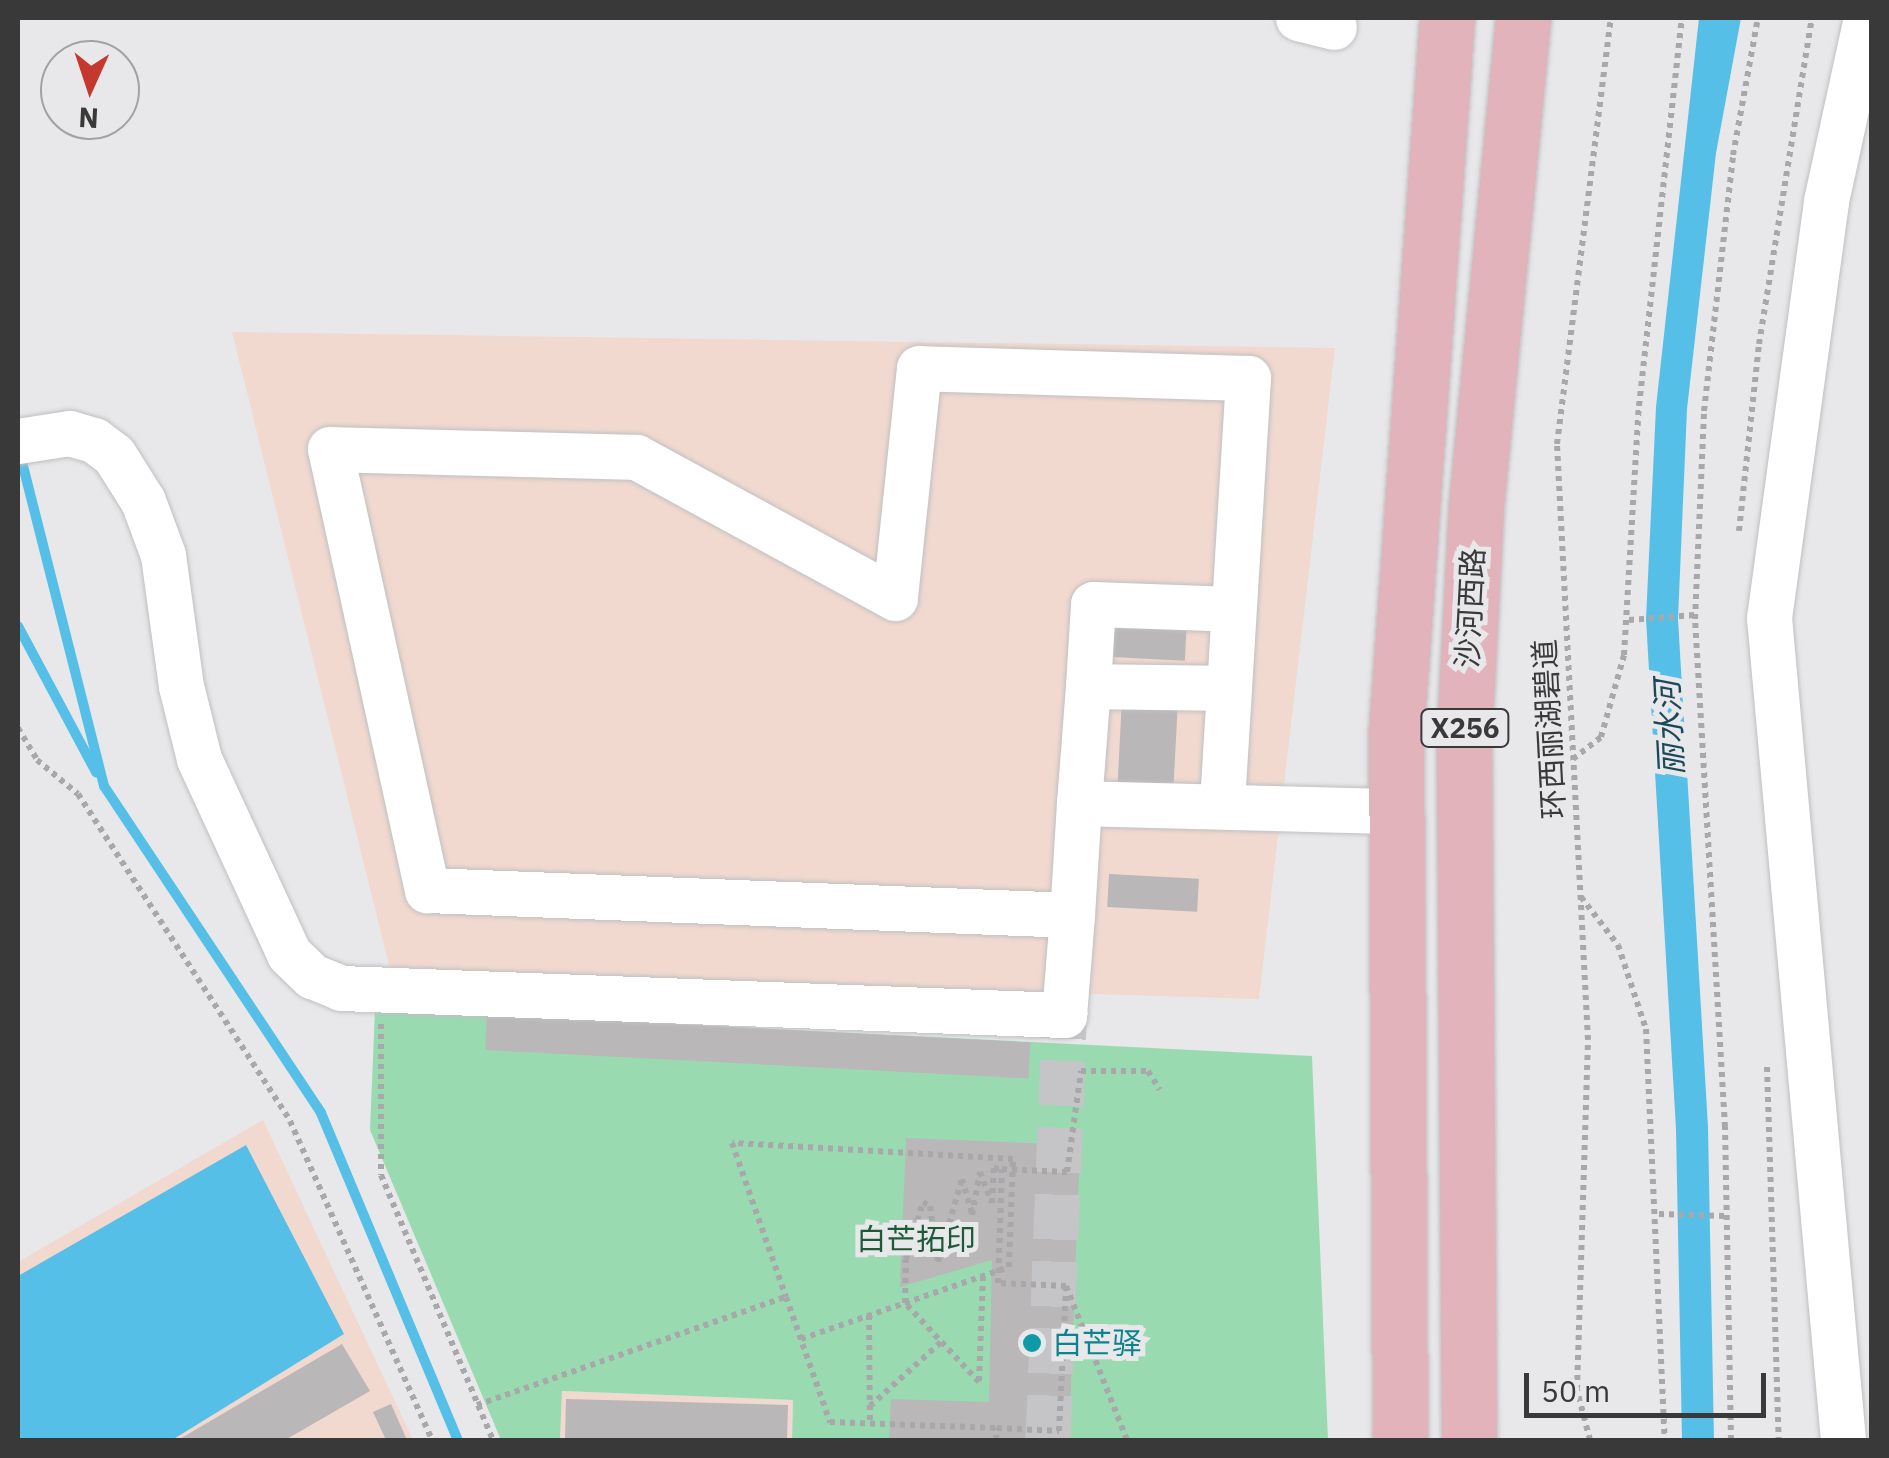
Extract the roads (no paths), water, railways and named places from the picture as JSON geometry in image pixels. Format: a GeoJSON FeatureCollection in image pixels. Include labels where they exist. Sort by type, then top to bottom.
{"type":"FeatureCollection","features":[{"type":"Feature","properties":{"kind":"main road","name":"X256"},"geometry":{"type":"LineString","coordinates":[[1400,1440],[1395,812],[1408,502],[1447,18]]}},
{"type":"Feature","properties":{"kind":"main road","name":"沙河西路"},"geometry":{"type":"LineString","coordinates":[[1469,1440],[1464,736],[1476,506],[1522,18]]}},
{"type":"Feature","properties":{"kind":"street"},"geometry":{"type":"LineString","coordinates":[[1843,1440],[1769,618],[1826,201],[1866,18]]}},
{"type":"Feature","properties":{"kind":"street"},"geometry":{"type":"LineString","coordinates":[[1072,915],[428,890],[330,449],[636,457],[894,598],[918,368],[1248,378],[1222,804]]}},
{"type":"Feature","properties":{"kind":"street"},"geometry":{"type":"LineString","coordinates":[[31,438],[94,440],[114,455],[142,500],[163,554],[181,686],[199,759],[289,954],[312,976],[341,988],[1064,1016],[1093,604],[1233,609]]}},
{"type":"Feature","properties":{"kind":"street"},"geometry":{"type":"LineString","coordinates":[[1088,686],[1229,688]]}},
{"type":"Feature","properties":{"kind":"street"},"geometry":{"type":"LineString","coordinates":[[1079,803],[1222,804],[1395,812]]}},
{"type":"Feature","properties":{"kind":"water","name":"丽水河"},"geometry":{"type":"Polygon","coordinates":[[[1699,18],[1741,18],[1716,153],[1687,409],[1678,619],[1708,1127],[1714,1440],[1682,1440],[1676,1129],[1646,619],[1656,407],[1699,18]]]}},
{"type":"Feature","properties":{"kind":"water"},"geometry":{"type":"Polygon","coordinates":[[[246,1145],[344,1334],[172,1440],[18,1440],[18,1276],[246,1145]]]}},
{"type":"Feature","properties":{"kind":"waterway"},"geometry":{"type":"LineString","coordinates":[[19,450],[104,786],[321,1113],[458,1440]]}},
{"type":"Feature","properties":{"kind":"waterway"},"geometry":{"type":"LineString","coordinates":[[18,626],[96,772]]}},
{"type":"Feature","properties":{"kind":"tunnel"},"geometry":{"type":"LineString","coordinates":[[1048,1440],[1064,1015]]}},
{"type":"Feature","properties":{"kind":"place","name":"白芒驿"},"geometry":{"type":"Point","coordinates":[1032,1343]}},
{"type":"Feature","properties":{"kind":"park label","name":"白芒拓印"},"geometry":{"type":"Point","coordinates":[916,1239]}}]}
